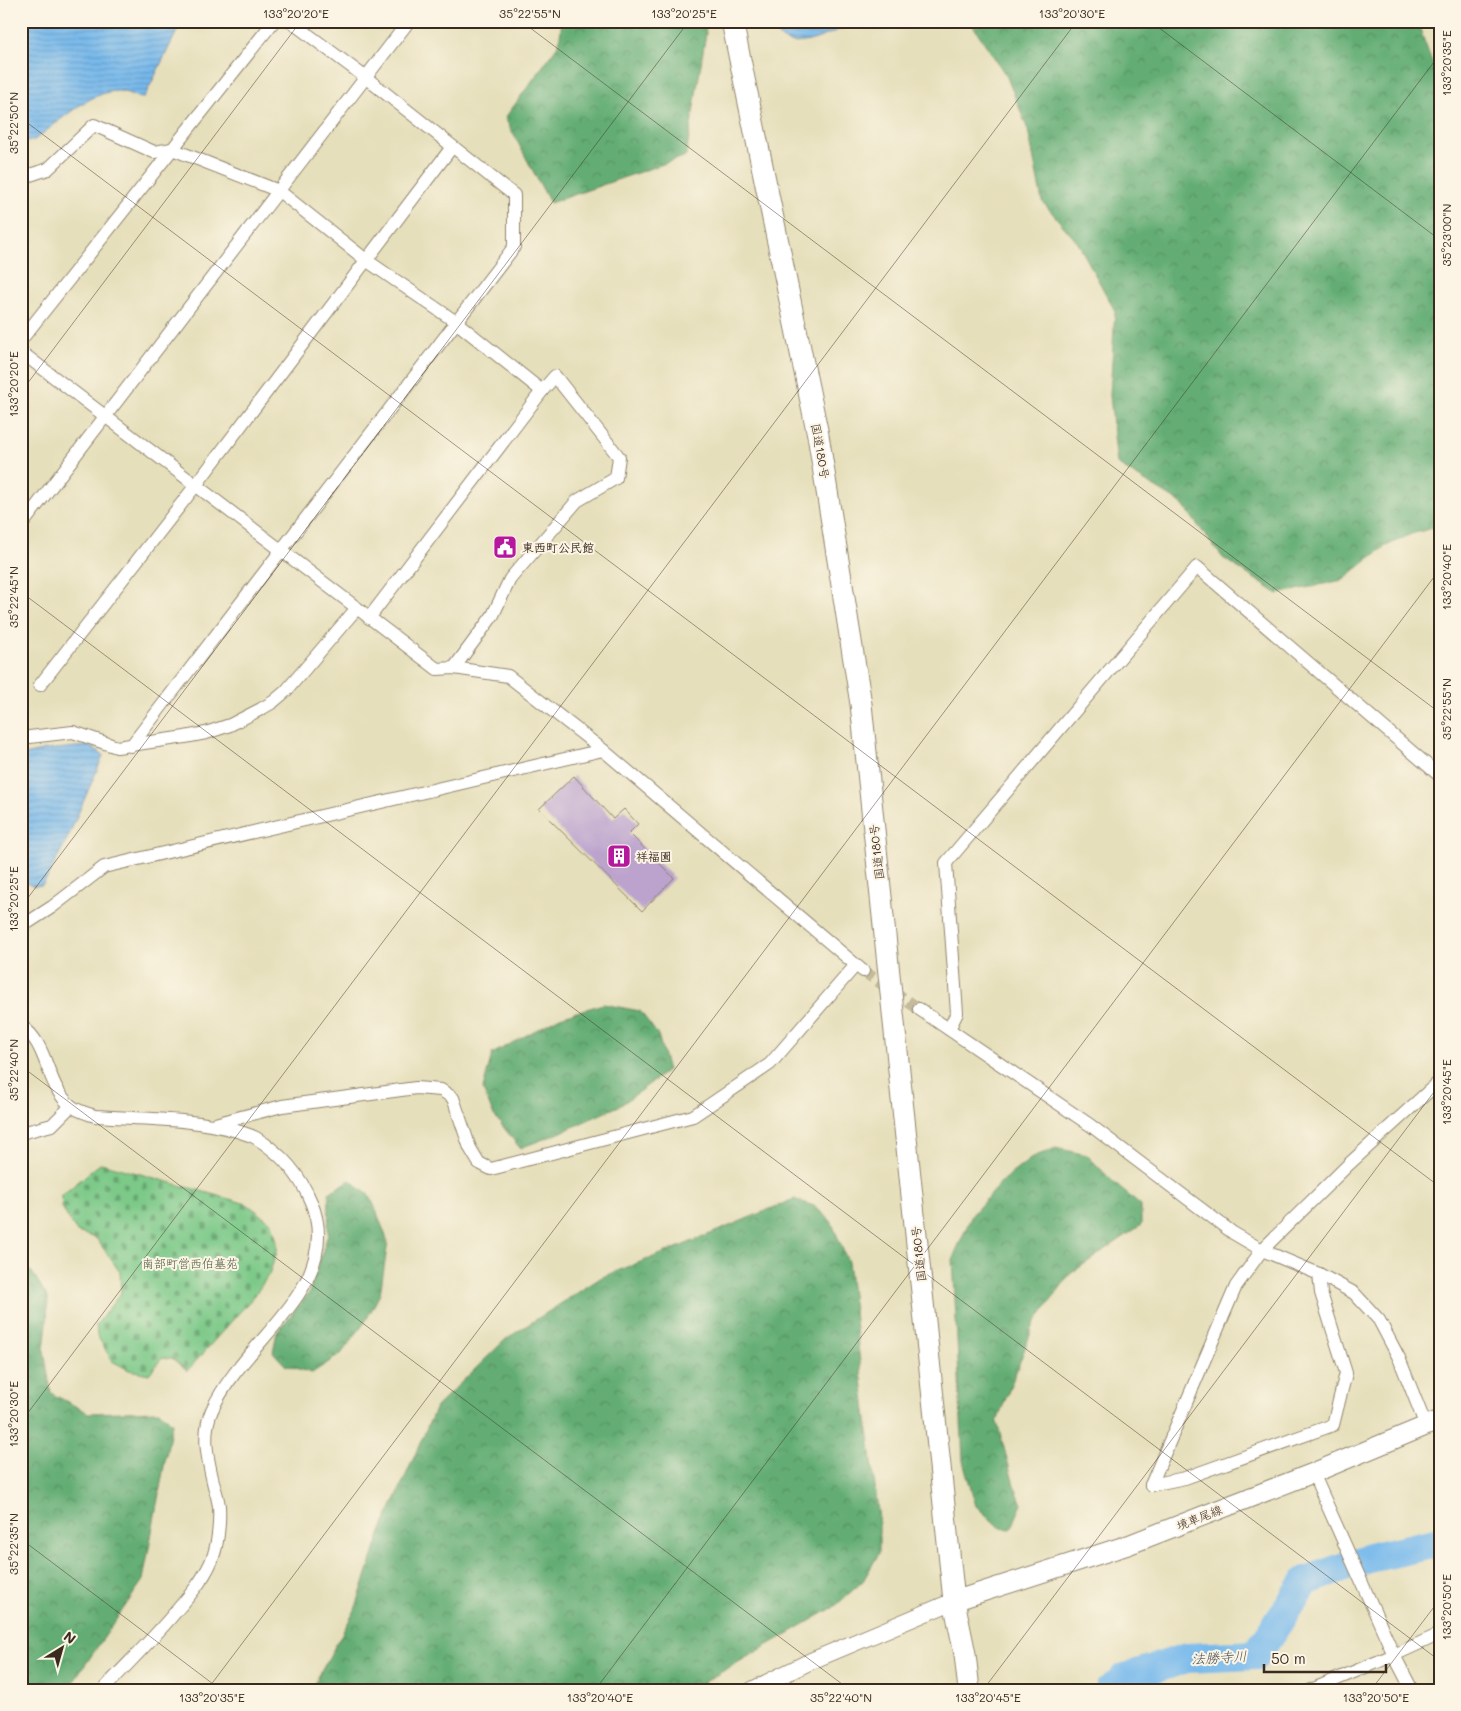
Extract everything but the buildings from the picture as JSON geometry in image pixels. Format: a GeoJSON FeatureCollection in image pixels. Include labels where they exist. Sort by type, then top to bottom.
{"type":"FeatureCollection","features":[{"type":"Feature","properties":{"kind":"highway","name":"国道180号"},"geometry":{"type":"LineString","coordinates":[[732,21],[818,435],[861,704],[954,1601],[965,1654],[969,1690]]}},
{"type":"Feature","properties":{"kind":"main road","name":"境車尾線"},"geometry":{"type":"LineString","coordinates":[[954,1601],[1128,1545],[1313,1473],[1433,1423]]}},
{"type":"Feature","properties":{"kind":"street"},"geometry":{"type":"LineString","coordinates":[[21,340],[274,21]]}},
{"type":"Feature","properties":{"kind":"street"},"geometry":{"type":"LineString","coordinates":[[131,746],[514,247],[514,195],[365,77],[290,21]]}},
{"type":"Feature","properties":{"kind":"street"},"geometry":{"type":"LineString","coordinates":[[21,526],[409,21]]}},
{"type":"Feature","properties":{"kind":"street"},"geometry":{"type":"LineString","coordinates":[[21,173],[30,175],[48,169],[94,125],[154,152],[172,149],[279,191],[366,260],[456,322],[542,391]]}},
{"type":"Feature","properties":{"kind":"street"},"geometry":{"type":"LineString","coordinates":[[40,686],[196,485],[452,147]]}},
{"type":"Feature","properties":{"kind":"street"},"geometry":{"type":"LineString","coordinates":[[21,352],[436,669],[454,668],[508,676],[602,750],[859,969],[770,1064],[693,1116],[492,1170],[479,1163],[470,1148],[453,1098],[442,1090],[416,1088],[282,1106],[215,1124]]}},
{"type":"Feature","properties":{"kind":"street"},"geometry":{"type":"LineString","coordinates":[[369,618],[555,376],[619,457],[616,478],[577,501],[510,579],[493,615],[454,668]]}},
{"type":"Feature","properties":{"kind":"street"},"geometry":{"type":"LineString","coordinates":[[949,1029],[957,1013],[946,863],[1196,567],[1440,776]]}},
{"type":"Feature","properties":{"kind":"street"},"geometry":{"type":"LineString","coordinates":[[21,738],[73,732],[117,747],[206,733],[230,725],[262,709],[286,691],[357,608]]}},
{"type":"Feature","properties":{"kind":"street"},"geometry":{"type":"LineString","coordinates":[[21,927],[52,907],[104,867],[602,750]]}},
{"type":"Feature","properties":{"kind":"street"},"geometry":{"type":"LineString","coordinates":[[919,1009],[1090,1125],[1233,1233],[1262,1250],[1319,1274],[1354,1293],[1378,1320],[1433,1423]]}},
{"type":"Feature","properties":{"kind":"street"},"geometry":{"type":"LineString","coordinates":[[21,1026],[29,1031],[38,1042],[60,1095],[71,1106],[81,1112],[95,1116],[215,1124],[255,1137],[290,1164],[305,1188],[316,1214],[318,1248],[315,1262],[298,1296],[230,1382],[212,1410],[206,1436],[209,1465],[219,1504],[219,1528],[212,1561],[195,1589],[160,1631],[103,1690]]}},
{"type":"Feature","properties":{"kind":"street"},"geometry":{"type":"LineString","coordinates":[[1319,1274],[1321,1293],[1346,1373],[1333,1425],[1185,1478],[1151,1485],[1236,1286],[1262,1250],[1349,1164],[1440,1081]]}},
{"type":"Feature","properties":{"kind":"street"},"geometry":{"type":"LineString","coordinates":[[21,1133],[52,1125],[71,1106]]}},
{"type":"Feature","properties":{"kind":"street"},"geometry":{"type":"LineString","coordinates":[[1313,1473],[1394,1655],[1412,1690]]}},
{"type":"Feature","properties":{"kind":"street"},"geometry":{"type":"LineString","coordinates":[[752,1690],[811,1661],[954,1601]]}},
{"type":"Feature","properties":{"kind":"street"},"geometry":{"type":"LineString","coordinates":[[1311,1690],[1440,1634]]}},
{"type":"Feature","properties":{"kind":"green space"},"geometry":{"type":"Polygon","coordinates":[[[562,21],[704,21],[706,33],[686,156],[550,203],[505,118],[559,44],[562,21]]]}},
{"type":"Feature","properties":{"kind":"green space"},"geometry":{"type":"Polygon","coordinates":[[[970,21],[1417,21],[1440,84],[1440,526],[1411,534],[1384,547],[1342,580],[1278,594],[1223,558],[1181,503],[1117,464],[1110,395],[1115,311],[1078,243],[1042,201],[1028,130],[1007,77],[970,21]]]}},
{"type":"Feature","properties":{"kind":"green space"},"geometry":{"type":"Polygon","coordinates":[[[603,1004],[640,1011],[658,1035],[668,1070],[621,1105],[557,1134],[520,1148],[493,1114],[483,1089],[492,1054],[560,1017],[603,1004]]]}},
{"type":"Feature","properties":{"kind":"green space"},"geometry":{"type":"Polygon","coordinates":[[[1056,1148],[1087,1155],[1114,1183],[1141,1206],[1141,1225],[1070,1274],[1034,1324],[997,1422],[1014,1485],[1022,1504],[1011,1529],[1000,1528],[976,1506],[963,1461],[953,1258],[972,1215],[1003,1180],[1033,1157],[1056,1148]]]}},
{"type":"Feature","properties":{"kind":"green space","name":"南部町営西伯墓苑"},"geometry":{"type":"Polygon","coordinates":[[[101,1163],[247,1204],[272,1223],[277,1242],[277,1252],[269,1274],[255,1295],[187,1371],[172,1358],[162,1358],[149,1374],[129,1370],[112,1361],[97,1335],[96,1325],[121,1293],[120,1272],[96,1238],[77,1232],[62,1208],[61,1196],[101,1163]]]}},
{"type":"Feature","properties":{"kind":"green space"},"geometry":{"type":"Polygon","coordinates":[[[350,1180],[371,1197],[388,1242],[380,1294],[365,1322],[341,1354],[312,1373],[285,1365],[273,1352],[277,1332],[309,1293],[328,1234],[329,1193],[350,1180]]]}},
{"type":"Feature","properties":{"kind":"green space"},"geometry":{"type":"Polygon","coordinates":[[[794,1199],[814,1206],[831,1221],[848,1262],[879,1520],[879,1553],[863,1581],[834,1607],[690,1690],[311,1690],[355,1610],[381,1532],[436,1407],[506,1339],[602,1277],[794,1199]]]}},
{"type":"Feature","properties":{"kind":"green space"},"geometry":{"type":"Polygon","coordinates":[[[21,1268],[32,1272],[48,1298],[44,1350],[51,1393],[88,1413],[159,1411],[172,1423],[143,1580],[68,1690],[21,1690],[21,1268]]]}},
{"type":"Feature","properties":{"kind":"water"},"geometry":{"type":"Polygon","coordinates":[[[21,21],[182,21],[144,98],[118,91],[96,96],[34,140],[29,141],[21,140],[21,21]]]}},
{"type":"Feature","properties":{"kind":"water"},"geometry":{"type":"Polygon","coordinates":[[[775,21],[857,21],[817,39],[795,43],[786,41],[779,36],[775,21]]]}},
{"type":"Feature","properties":{"kind":"water"},"geometry":{"type":"Polygon","coordinates":[[[88,746],[100,752],[103,756],[68,837],[42,885],[34,886],[21,881],[21,756],[45,750],[88,746]]]}},
{"type":"Feature","properties":{"kind":"waterway","name":"法勝寺川"},"geometry":{"type":"LineString","coordinates":[[1110,1690],[1125,1678],[1187,1658],[1256,1655],[1306,1581],[1369,1558],[1440,1542]]}},
{"type":"Feature","properties":{"kind":"tunnel"},"geometry":{"type":"LineString","coordinates":[[863,971],[919,1009]]}},
{"type":"Feature","properties":{"kind":"place","name":"東西町公民館"},"geometry":{"type":"Point","coordinates":[505,547]}},
{"type":"Feature","properties":{"kind":"place","name":"祥福園"},"geometry":{"type":"Point","coordinates":[619,856]}}]}
